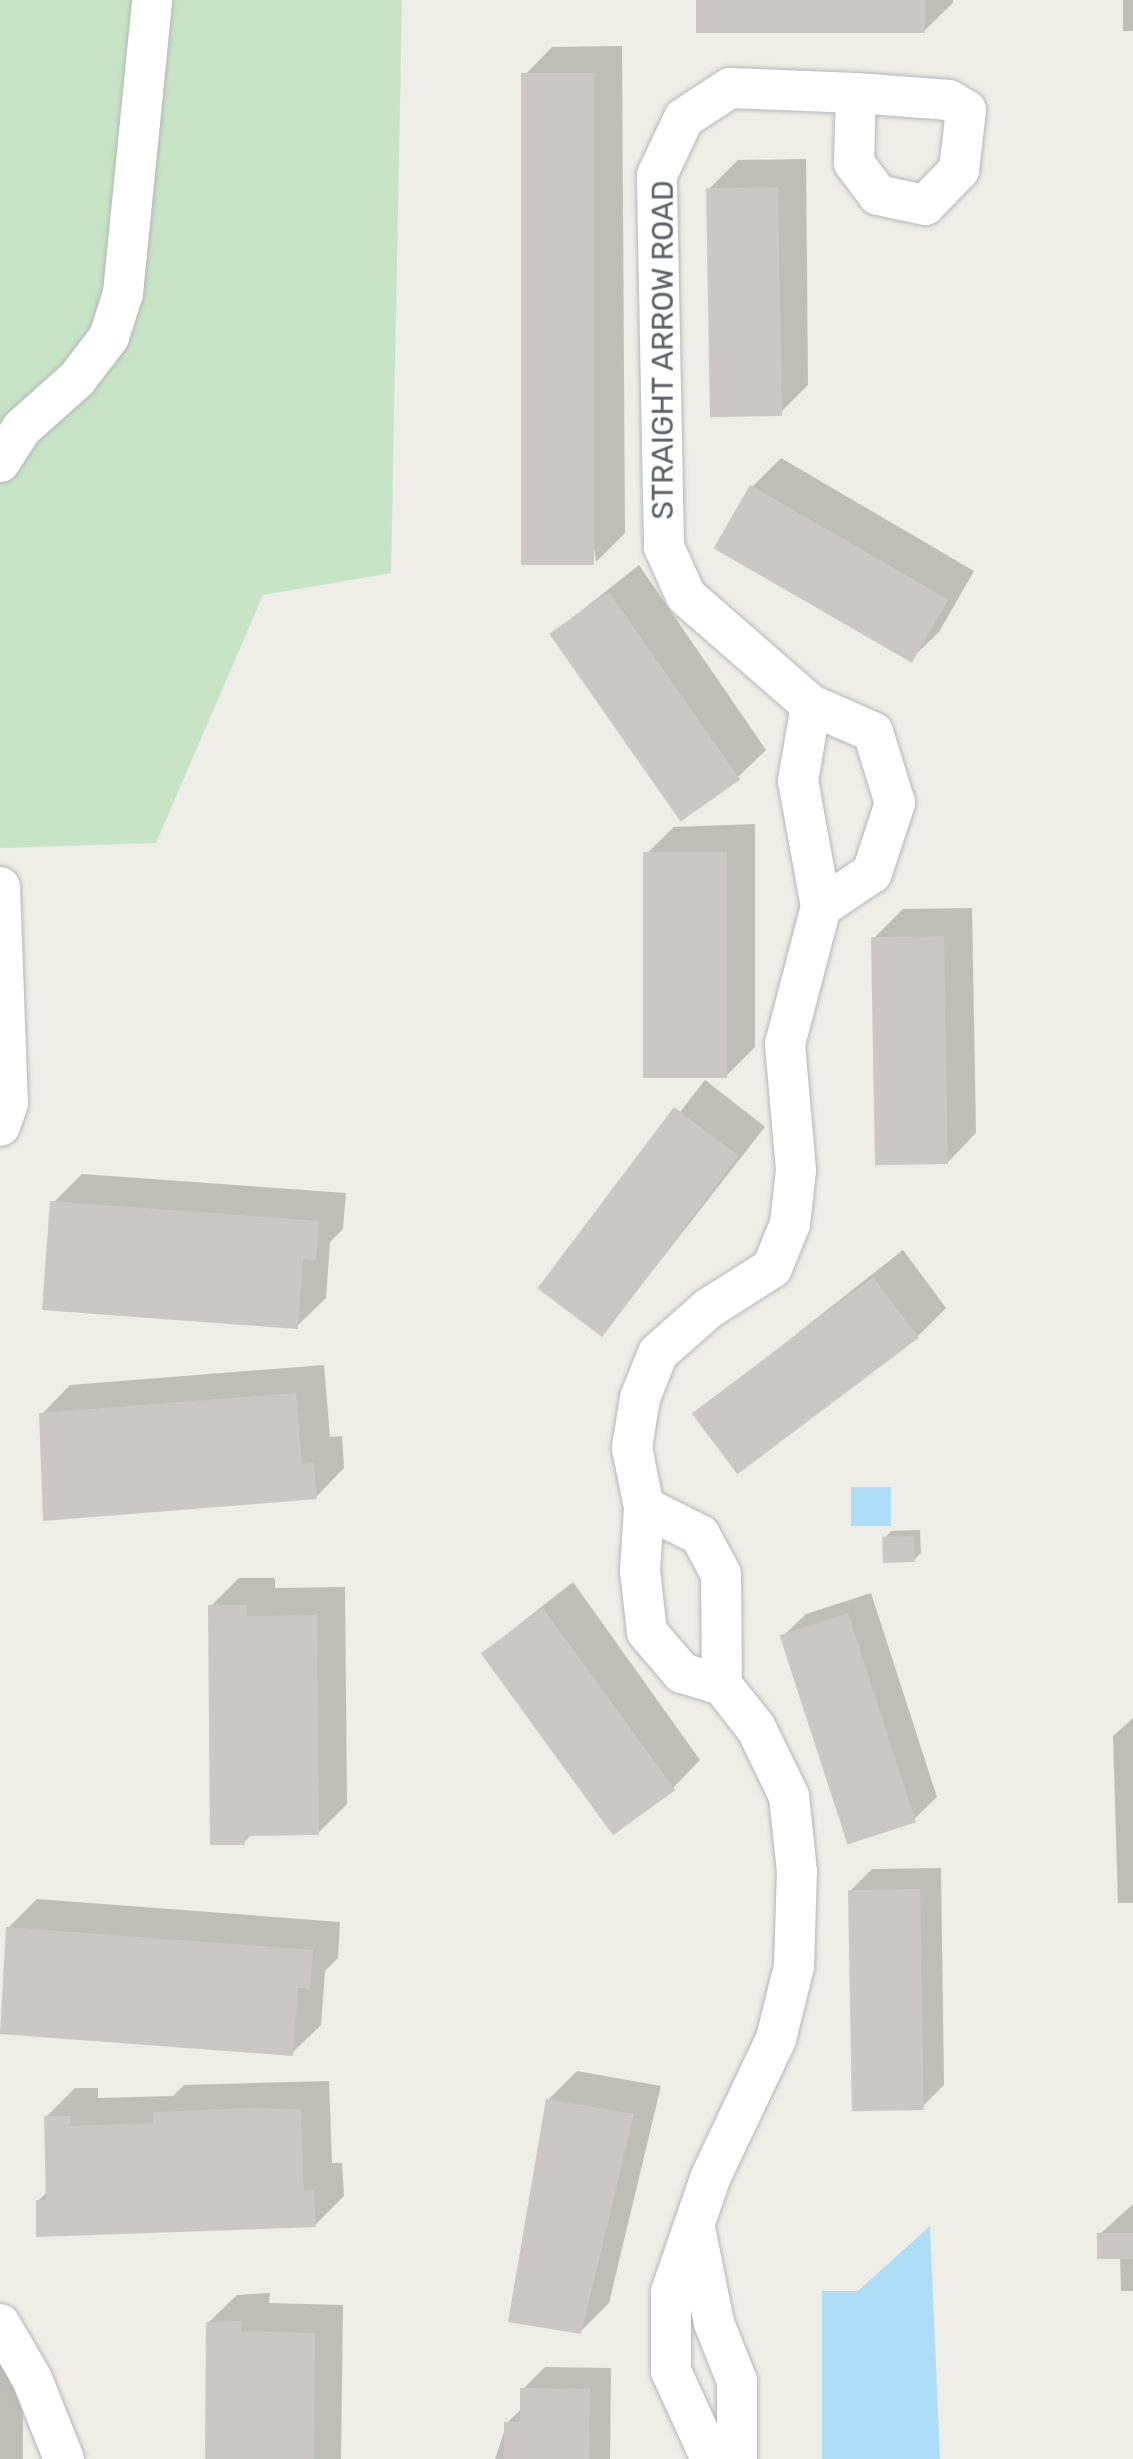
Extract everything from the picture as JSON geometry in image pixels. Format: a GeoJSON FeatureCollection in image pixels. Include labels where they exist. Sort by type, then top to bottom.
{"type":"FeatureCollection","features":[{"type":"Feature","properties":{"kind":"street"},"geometry":{"type":"LineString","coordinates":[[0,462],[22,428],[77,379],[110,336],[122,292],[152,0]]}},
{"type":"Feature","properties":{"kind":"street","name":"STRAIGHT ARROW ROAD"},"geometry":{"type":"LineString","coordinates":[[820,906],[872,873],[895,803],[873,732],[811,705],[686,596],[664,547],[657,176],[684,118],[730,88],[856,93]]}},
{"type":"Feature","properties":{"kind":"street"},"geometry":{"type":"LineString","coordinates":[[711,2459],[670,2370],[671,2292],[696,2232],[711,2176],[776,2039],[794,1966],[797,1872],[789,1796],[756,1728],[722,1685],[682,1672],[647,1632],[640,1571],[644,1507],[632,1448],[640,1398],[658,1353],[709,1308],[772,1268],[790,1224],[796,1170],[785,1044],[820,906],[798,781],[811,705]]}},
{"type":"Feature","properties":{"kind":"street"},"geometry":{"type":"LineString","coordinates":[[0,887],[8,1103],[0,1126]]}},
{"type":"Feature","properties":{"kind":"street"},"geometry":{"type":"LineString","coordinates":[[644,1507],[700,1535],[721,1574],[722,1685]]}},
{"type":"Feature","properties":{"kind":"street"},"geometry":{"type":"LineString","coordinates":[[696,2232],[714,2323],[737,2381],[737,2459]]}},
{"type":"Feature","properties":{"kind":"street"},"geometry":{"type":"LineString","coordinates":[[0,2324],[32,2378],[64,2459]]}},
{"type":"Feature","properties":{"kind":"green space"},"geometry":{"type":"Polygon","coordinates":[[[0,0],[402,0],[391,573],[263,595],[156,843],[0,848],[0,0]]]}},
{"type":"Feature","properties":{"kind":"water"},"geometry":{"type":"Polygon","coordinates":[[[851,1487],[891,1487],[891,1526],[851,1526],[851,1487]]]}},
{"type":"Feature","properties":{"kind":"water"},"geometry":{"type":"Polygon","coordinates":[[[930,2226],[940,2459],[822,2459],[822,2291],[858,2291],[930,2226]]]}},
{"type":"Feature","properties":{"kind":"building"},"geometry":{"type":"Polygon","coordinates":[[[696,0],[925,0],[925,33],[696,33],[696,0]]]}},
{"type":"Feature","properties":{"kind":"building"},"geometry":{"type":"Polygon","coordinates":[[[521,73],[594,73],[594,565],[521,565],[521,73]]]}},
{"type":"Feature","properties":{"kind":"building"},"geometry":{"type":"Polygon","coordinates":[[[778,187],[782,416],[710,417],[706,188],[778,187]]]}},
{"type":"Feature","properties":{"kind":"building"},"geometry":{"type":"Polygon","coordinates":[[[750,485],[948,600],[912,663],[714,548],[750,485]]]}},
{"type":"Feature","properties":{"kind":"building"},"geometry":{"type":"Polygon","coordinates":[[[609,592],[740,780],[681,821],[549,634],[609,592]]]}},
{"type":"Feature","properties":{"kind":"building"},"geometry":{"type":"Polygon","coordinates":[[[643,852],[727,852],[727,1078],[643,1078],[643,852]]]}},
{"type":"Feature","properties":{"kind":"building"},"geometry":{"type":"Polygon","coordinates":[[[944,936],[948,1164],[875,1165],[871,937],[944,936]]]}},
{"type":"Feature","properties":{"kind":"building"},"geometry":{"type":"Polygon","coordinates":[[[674,1107],[739,1156],[602,1337],[537,1288],[674,1107]]]}},
{"type":"Feature","properties":{"kind":"building"},"geometry":{"type":"Polygon","coordinates":[[[50,1201],[319,1221],[316,1260],[303,1259],[298,1329],[42,1310],[50,1201]]]}},
{"type":"Feature","properties":{"kind":"building"},"geometry":{"type":"Polygon","coordinates":[[[873,1277],[919,1338],[737,1474],[692,1414],[873,1277]]]}},
{"type":"Feature","properties":{"kind":"building"},"geometry":{"type":"Polygon","coordinates":[[[296,1393],[302,1464],[314,1463],[317,1499],[43,1521],[39,1413],[296,1393]]]}},
{"type":"Feature","properties":{"kind":"building"},"geometry":{"type":"Polygon","coordinates":[[[914,1536],[915,1562],[883,1563],[882,1537],[914,1536]]]}},
{"type":"Feature","properties":{"kind":"building"},"geometry":{"type":"Polygon","coordinates":[[[208,1605],[247,1605],[247,1616],[317,1615],[319,1835],[244,1836],[245,1845],[210,1845],[208,1605]]]}},
{"type":"Feature","properties":{"kind":"building"},"geometry":{"type":"Polygon","coordinates":[[[543,1608],[675,1790],[613,1835],[481,1653],[543,1608]]]}},
{"type":"Feature","properties":{"kind":"building"},"geometry":{"type":"Polygon","coordinates":[[[848,1613],[916,1822],[848,1844],[780,1635],[848,1613]]]}},
{"type":"Feature","properties":{"kind":"building"},"geometry":{"type":"Polygon","coordinates":[[[920,1889],[924,2110],[852,2111],[848,1890],[920,1889]]]}},
{"type":"Feature","properties":{"kind":"building"},"geometry":{"type":"Polygon","coordinates":[[[6,1927],[313,1950],[310,1989],[298,1988],[293,2056],[0,2034],[6,1927]]]}},
{"type":"Feature","properties":{"kind":"building"},"geometry":{"type":"Polygon","coordinates":[[[546,2099],[634,2114],[581,2334],[508,2322],[546,2099]]]}},
{"type":"Feature","properties":{"kind":"building"},"geometry":{"type":"Polygon","coordinates":[[[301,2109],[304,2191],[314,2190],[316,2227],[36,2237],[36,2200],[46,2200],[44,2116],[71,2116],[70,2126],[153,2123],[153,2112],[301,2109]]]}},
{"type":"Feature","properties":{"kind":"building"},"geometry":{"type":"Polygon","coordinates":[[[1097,2233],[1133,2233],[1133,2259],[1097,2259],[1097,2233]]]}},
{"type":"Feature","properties":{"kind":"building"},"geometry":{"type":"Polygon","coordinates":[[[242,2321],[241,2331],[315,2333],[314,2459],[205,2459],[206,2322],[242,2321]]]}},
{"type":"Feature","properties":{"kind":"building"},"geometry":{"type":"Polygon","coordinates":[[[520,2388],[590,2389],[589,2459],[504,2459],[504,2422],[520,2422],[520,2388]]]}}]}
